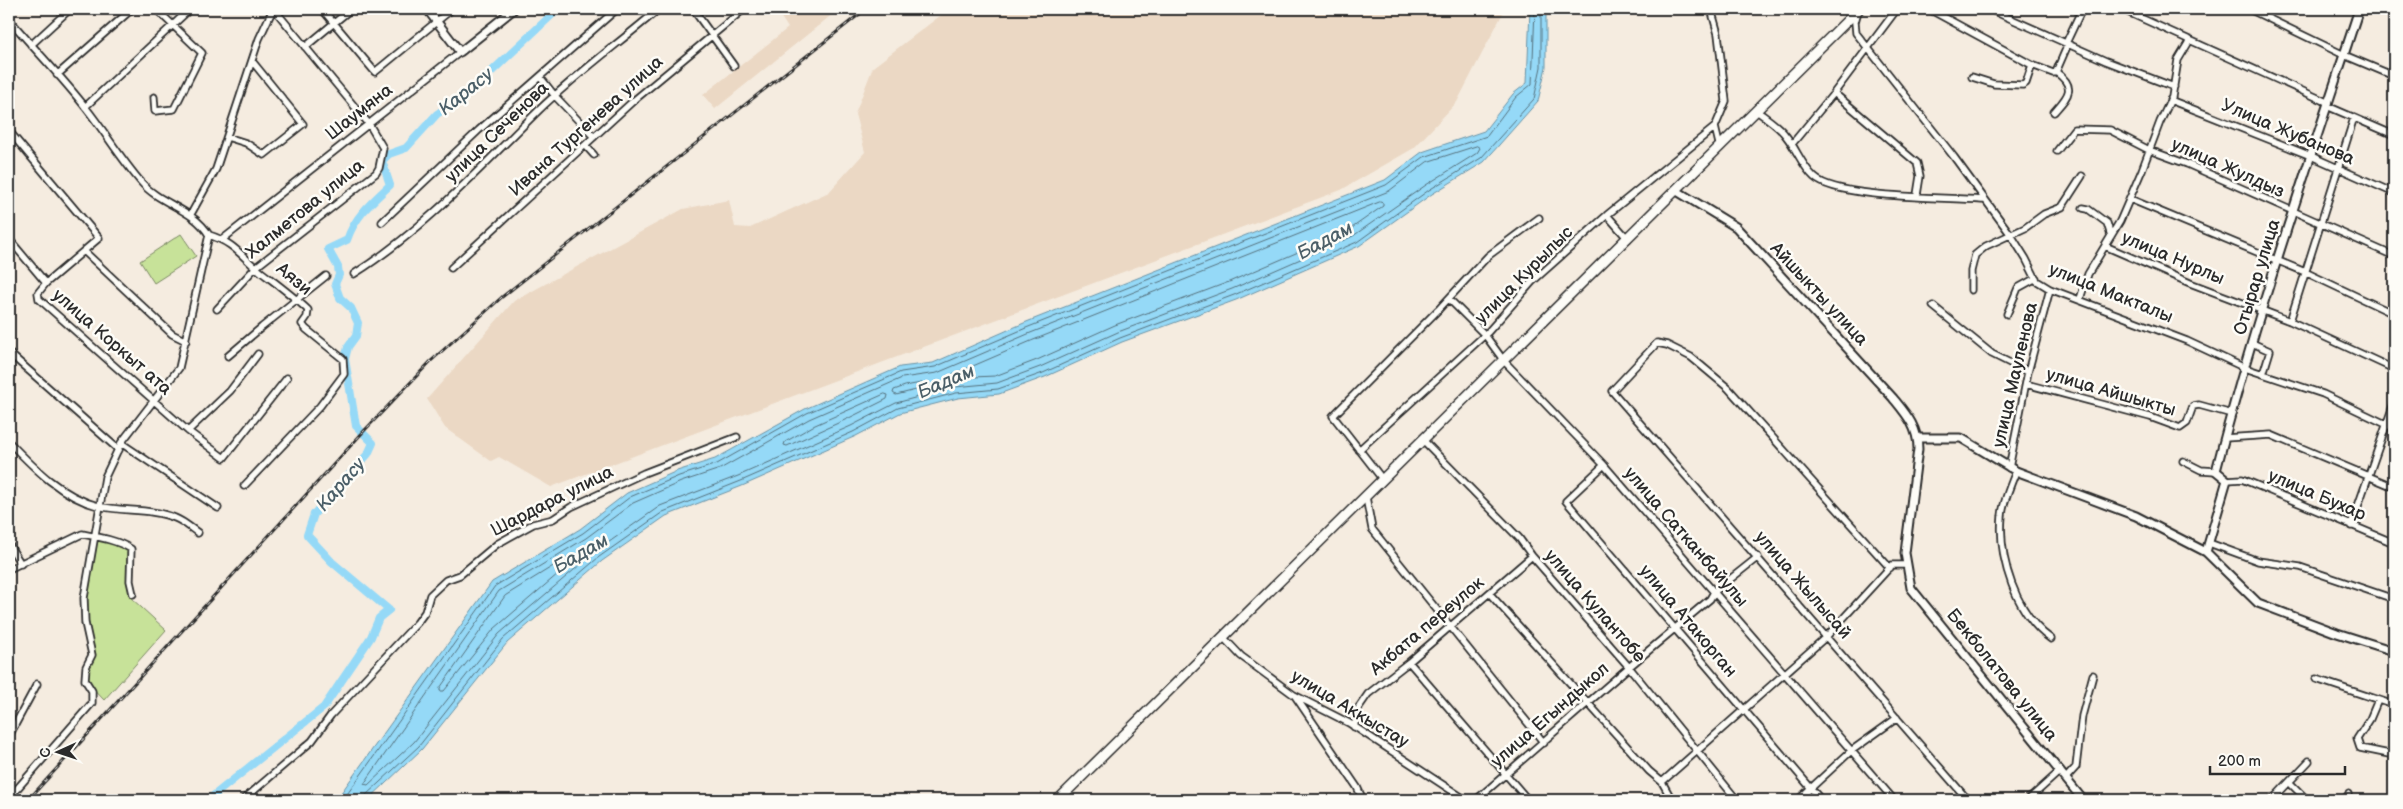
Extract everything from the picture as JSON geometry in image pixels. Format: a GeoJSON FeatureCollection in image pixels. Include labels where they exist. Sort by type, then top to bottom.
{"type":"FeatureCollection","features":[{"type":"Feature","properties":{"kind":"highway"},"geometry":{"type":"LineString","coordinates":[[1058,800],[1366,497],[1422,438],[1677,191],[1859,9]]}},
{"type":"Feature","properties":{"kind":"street"},"geometry":{"type":"LineString","coordinates":[[31,45],[70,9]]}},
{"type":"Feature","properties":{"kind":"street"},"geometry":{"type":"LineString","coordinates":[[57,75],[132,9]]}},
{"type":"Feature","properties":{"kind":"street"},"geometry":{"type":"LineString","coordinates":[[154,97],[155,111],[174,108],[202,53],[156,9]]}},
{"type":"Feature","properties":{"kind":"street"},"geometry":{"type":"LineString","coordinates":[[85,107],[190,9]]}},
{"type":"Feature","properties":{"kind":"street"},"geometry":{"type":"LineString","coordinates":[[190,214],[216,169],[252,61],[273,9],[368,124]]}},
{"type":"Feature","properties":{"kind":"street"},"geometry":{"type":"LineString","coordinates":[[322,9],[375,72],[452,9]]}},
{"type":"Feature","properties":{"kind":"street"},"geometry":{"type":"LineString","coordinates":[[305,47],[351,9]]}},
{"type":"Feature","properties":{"kind":"street"},"geometry":{"type":"LineString","coordinates":[[427,9],[460,52]]}},
{"type":"Feature","properties":{"kind":"street","name":"Шаумяна"},"geometry":{"type":"LineString","coordinates":[[223,239],[514,9]]}},
{"type":"Feature","properties":{"kind":"street"},"geometry":{"type":"LineString","coordinates":[[382,222],[540,76],[616,9]]}},
{"type":"Feature","properties":{"kind":"street","name":"улица Сеченова"},"geometry":{"type":"LineString","coordinates":[[354,274],[413,233],[464,186],[555,96],[659,9]]}},
{"type":"Feature","properties":{"kind":"street"},"geometry":{"type":"LineString","coordinates":[[693,9],[734,66]]}},
{"type":"Feature","properties":{"kind":"street","name":"Ивана Тургенева улица"},"geometry":{"type":"LineString","coordinates":[[451,268],[594,137],[744,9]]}},
{"type":"Feature","properties":{"kind":"street"},"geometry":{"type":"LineString","coordinates":[[1711,9],[1718,34],[1726,101],[1715,127],[1720,148]]}},
{"type":"Feature","properties":{"kind":"street","name":"улица Макталы"},"geometry":{"type":"LineString","coordinates":[[1859,9],[1855,22],[1856,33],[1954,157],[2011,235],[2036,278],[2050,288],[2187,341],[2245,368],[2323,394],[2394,428]]}},
{"type":"Feature","properties":{"kind":"street"},"geometry":{"type":"LineString","coordinates":[[1792,144],[1868,50],[1897,9]]}},
{"type":"Feature","properties":{"kind":"street"},"geometry":{"type":"LineString","coordinates":[[1929,9],[2032,65],[2053,74],[2056,72]]}},
{"type":"Feature","properties":{"kind":"street"},"geometry":{"type":"LineString","coordinates":[[1990,9],[2066,43],[2174,87]]}},
{"type":"Feature","properties":{"kind":"street"},"geometry":{"type":"LineString","coordinates":[[2056,72],[2066,49],[2066,43],[2082,9]]}},
{"type":"Feature","properties":{"kind":"street"},"geometry":{"type":"LineString","coordinates":[[2121,9],[2394,135]]}},
{"type":"Feature","properties":{"kind":"street"},"geometry":{"type":"LineString","coordinates":[[2249,9],[2344,55],[2394,76]]}},
{"type":"Feature","properties":{"kind":"street","name":"Отырар улица"},"geometry":{"type":"LineString","coordinates":[[2216,472],[2252,342],[2359,9]]}},
{"type":"Feature","properties":{"kind":"street"},"geometry":{"type":"LineString","coordinates":[[2390,9],[2394,11]]}},
{"type":"Feature","properties":{"kind":"street"},"geometry":{"type":"LineString","coordinates":[[9,19],[85,107],[142,184],[190,214],[203,225],[209,235],[179,368],[121,443],[104,477],[84,598],[84,623],[92,655],[86,667],[85,680],[92,691],[92,703],[9,798]]}},
{"type":"Feature","properties":{"kind":"street"},"geometry":{"type":"LineString","coordinates":[[2080,298],[2088,274],[2111,236],[2130,199],[2170,100],[2178,60],[2190,40]]}},
{"type":"Feature","properties":{"kind":"street"},"geometry":{"type":"LineString","coordinates":[[227,137],[246,143],[264,155],[303,124],[252,61]]}},
{"type":"Feature","properties":{"kind":"street"},"geometry":{"type":"LineString","coordinates":[[1972,77],[1994,84],[2023,85],[2026,83],[2032,65]]}},
{"type":"Feature","properties":{"kind":"street"},"geometry":{"type":"LineString","coordinates":[[2054,112],[2070,90],[2069,86],[2056,72]]}},
{"type":"Feature","properties":{"kind":"street"},"geometry":{"type":"LineString","coordinates":[[540,76],[555,96],[594,137]]}},
{"type":"Feature","properties":{"kind":"street"},"geometry":{"type":"LineString","coordinates":[[1834,93],[1917,163],[1920,176],[1917,195]]}},
{"type":"Feature","properties":{"kind":"street","name":"Улица Жубанова"},"geometry":{"type":"LineString","coordinates":[[2170,100],[2311,156],[2394,193]]}},
{"type":"Feature","properties":{"kind":"street"},"geometry":{"type":"LineString","coordinates":[[1756,112],[1775,124],[1818,180],[1876,195],[1917,195],[1984,200]]}},
{"type":"Feature","properties":{"kind":"street"},"geometry":{"type":"LineString","coordinates":[[2290,322],[2354,118]]}},
{"type":"Feature","properties":{"kind":"street","name":"Халметова улица"},"geometry":{"type":"LineString","coordinates":[[217,309],[256,267],[376,172],[379,168],[384,148],[368,124]]}},
{"type":"Feature","properties":{"kind":"street","name":"улица Курылыс"},"geometry":{"type":"LineString","coordinates":[[1359,450],[1485,335],[1532,282],[1607,215],[1715,127]]}},
{"type":"Feature","properties":{"kind":"street","name":"улица Жулдыз"},"geometry":{"type":"LineString","coordinates":[[2057,151],[2074,129],[2110,130],[2149,150],[2187,164],[2293,213],[2394,256]]}},
{"type":"Feature","properties":{"kind":"street"},"geometry":{"type":"LineString","coordinates":[[9,131],[99,238],[85,252],[46,283]]}},
{"type":"Feature","properties":{"kind":"street"},"geometry":{"type":"LineString","coordinates":[[585,145],[594,155]]}},
{"type":"Feature","properties":{"kind":"street"},"geometry":{"type":"LineString","coordinates":[[1971,290],[1971,271],[1975,255],[1986,246],[2011,235],[2044,214],[2062,207],[2082,176]]}},
{"type":"Feature","properties":{"kind":"street","name":"Айшыкты улица"},"geometry":{"type":"LineString","coordinates":[[1677,191],[1736,227],[1894,398],[1912,422],[1918,438]]}},
{"type":"Feature","properties":{"kind":"street"},"geometry":{"type":"LineString","coordinates":[[2130,199],[2214,233],[2277,262],[2305,272],[2394,314]]}},
{"type":"Feature","properties":{"kind":"street"},"geometry":{"type":"LineString","coordinates":[[2083,208],[2107,223],[2111,236]]}},
{"type":"Feature","properties":{"kind":"street"},"geometry":{"type":"LineString","coordinates":[[1607,215],[1628,239]]}},
{"type":"Feature","properties":{"kind":"street"},"geometry":{"type":"LineString","coordinates":[[1383,480],[1333,416],[1488,256],[1539,218]]}},
{"type":"Feature","properties":{"kind":"street","name":"Аязи"},"geometry":{"type":"LineString","coordinates":[[209,235],[232,244],[256,267],[296,298],[308,310],[307,317],[302,324],[343,359],[344,374],[320,406],[244,486]]}},
{"type":"Feature","properties":{"kind":"street","name":"улица Коркыт ата"},"geometry":{"type":"LineString","coordinates":[[9,239],[46,283],[38,293],[39,299],[156,400],[188,431],[224,458],[287,378]]}},
{"type":"Feature","properties":{"kind":"street","name":"улица Нурлы"},"geometry":{"type":"LineString","coordinates":[[2105,246],[2190,283],[2262,310],[2394,369]]}},
{"type":"Feature","properties":{"kind":"street"},"geometry":{"type":"LineString","coordinates":[[85,252],[172,334],[186,341]]}},
{"type":"Feature","properties":{"kind":"street"},"geometry":{"type":"LineString","coordinates":[[228,356],[296,298],[326,276]]}},
{"type":"Feature","properties":{"kind":"street"},"geometry":{"type":"LineString","coordinates":[[2007,314],[2018,288],[2036,278]]}},
{"type":"Feature","properties":{"kind":"street","name":"улица Мауленова"},"geometry":{"type":"LineString","coordinates":[[2050,288],[2028,372],[2012,470],[2002,514],[2001,541],[2007,566],[2021,604],[2037,629],[2051,639]]}},
{"type":"Feature","properties":{"kind":"street","name":"улица Сатканбайулы"},"geometry":{"type":"LineString","coordinates":[[1449,298],[1485,335],[1504,360],[1604,464],[1894,800]]}},
{"type":"Feature","properties":{"kind":"street","name":"улица Айшыкты"},"geometry":{"type":"LineString","coordinates":[[1934,306],[1992,354],[2028,372]]}},
{"type":"Feature","properties":{"kind":"street"},"geometry":{"type":"LineString","coordinates":[[2252,342],[2270,350],[2263,374]]}},
{"type":"Feature","properties":{"kind":"street","name":"улица Жылысай"},"geometry":{"type":"LineString","coordinates":[[1890,568],[1728,388],[1691,356],[1667,345],[1657,343],[1612,391],[1968,800]]}},
{"type":"Feature","properties":{"kind":"street"},"geometry":{"type":"LineString","coordinates":[[9,353],[119,450]]}},
{"type":"Feature","properties":{"kind":"street"},"geometry":{"type":"LineString","coordinates":[[188,431],[230,391],[258,354]]}},
{"type":"Feature","properties":{"kind":"street","name":"улица Айшыкты"},"geometry":{"type":"LineString","coordinates":[[2026,384],[2150,416],[2180,428],[2187,423],[2193,406],[2199,405],[2232,414]]}},
{"type":"Feature","properties":{"kind":"street"},"geometry":{"type":"LineString","coordinates":[[2351,526],[2394,403]]}},
{"type":"Feature","properties":{"kind":"street"},"geometry":{"type":"LineString","coordinates":[[2224,438],[2271,435],[2394,487]]}},
{"type":"Feature","properties":{"kind":"street","name":"Шардара улица"},"geometry":{"type":"LineString","coordinates":[[243,800],[312,741],[331,715],[417,623],[425,612],[430,595],[446,580],[460,574],[497,544],[534,524],[553,519],[571,507],[644,473],[736,437]]}},
{"type":"Feature","properties":{"kind":"street","name":"улица Кулантобе"},"geometry":{"type":"LineString","coordinates":[[1422,438],[1519,538],[1532,556],[1629,667],[1696,752],[1737,800]]}},
{"type":"Feature","properties":{"kind":"street"},"geometry":{"type":"LineString","coordinates":[[1662,782],[1827,636],[1892,565],[1907,565],[1905,553],[1918,438],[1961,438],[2012,470],[2157,526],[2206,552],[2258,603],[2336,633],[2394,651]]}},
{"type":"Feature","properties":{"kind":"street"},"geometry":{"type":"LineString","coordinates":[[9,442],[31,466],[73,498],[99,506],[154,512],[176,518],[198,532]]}},
{"type":"Feature","properties":{"kind":"street"},"geometry":{"type":"LineString","coordinates":[[121,443],[218,508]]}},
{"type":"Feature","properties":{"kind":"street"},"geometry":{"type":"LineString","coordinates":[[2183,461],[2201,470],[2216,472],[2227,480],[2206,552]]}},
{"type":"Feature","properties":{"kind":"street","name":"улица Атакорган"},"geometry":{"type":"LineString","coordinates":[[1604,464],[1566,501],[1821,800]]}},
{"type":"Feature","properties":{"kind":"street","name":"улица Бухар"},"geometry":{"type":"LineString","coordinates":[[2227,480],[2242,480],[2394,543]]}},
{"type":"Feature","properties":{"kind":"street"},"geometry":{"type":"LineString","coordinates":[[1366,497],[1372,529],[1544,743]]}},
{"type":"Feature","properties":{"kind":"street"},"geometry":{"type":"LineString","coordinates":[[9,569],[82,534],[124,545],[131,549],[130,581],[133,594]]}},
{"type":"Feature","properties":{"kind":"street"},"geometry":{"type":"LineString","coordinates":[[2209,543],[2258,561],[2300,567],[2394,599]]}},
{"type":"Feature","properties":{"kind":"street"},"geometry":{"type":"LineString","coordinates":[[9,545],[21,564]]}},
{"type":"Feature","properties":{"kind":"street","name":"Акбата переулок"},"geometry":{"type":"LineString","coordinates":[[1354,727],[1358,707],[1368,694],[1450,628],[1532,556]]}},
{"type":"Feature","properties":{"kind":"street","name":"улица Егындыкол"},"geometry":{"type":"LineString","coordinates":[[1476,800],[1710,599],[1714,592],[1758,557]]}},
{"type":"Feature","properties":{"kind":"street","name":"Бекболатова улица"},"geometry":{"type":"LineString","coordinates":[[1907,565],[1911,588],[2083,800]]}},
{"type":"Feature","properties":{"kind":"street"},"geometry":{"type":"LineString","coordinates":[[1490,594],[1649,771],[1662,782],[1672,800]]}},
{"type":"Feature","properties":{"kind":"street","name":"улица Аккыстау"},"geometry":{"type":"LineString","coordinates":[[1223,638],[1241,656],[1294,695],[1354,727],[1456,797],[1466,800]]}},
{"type":"Feature","properties":{"kind":"street"},"geometry":{"type":"LineString","coordinates":[[1409,662],[1528,800]]}},
{"type":"Feature","properties":{"kind":"street"},"geometry":{"type":"LineString","coordinates":[[2066,778],[2076,767],[2082,716],[2093,675]]}},
{"type":"Feature","properties":{"kind":"street"},"geometry":{"type":"LineString","coordinates":[[2316,679],[2394,705]]}},
{"type":"Feature","properties":{"kind":"street"},"geometry":{"type":"LineString","coordinates":[[9,736],[37,684]]}},
{"type":"Feature","properties":{"kind":"street"},"geometry":{"type":"LineString","coordinates":[[1294,695],[1364,800]]}},
{"type":"Feature","properties":{"kind":"street"},"geometry":{"type":"LineString","coordinates":[[2378,700],[2370,719],[2357,739],[2357,743],[2360,748],[2394,755]]}},
{"type":"Feature","properties":{"kind":"street"},"geometry":{"type":"LineString","coordinates":[[1798,800],[1851,752],[1897,718]]}},
{"type":"Feature","properties":{"kind":"street"},"geometry":{"type":"LineString","coordinates":[[2272,800],[2309,761]]}},
{"type":"Feature","properties":{"kind":"street"},"geometry":{"type":"LineString","coordinates":[[2028,800],[2060,771]]}},
{"type":"Feature","properties":{"kind":"street"},"geometry":{"type":"LineString","coordinates":[[2289,782],[2307,800]]}},
{"type":"Feature","properties":{"kind":"street"},"geometry":{"type":"LineString","coordinates":[[2344,800],[2349,794]]}},
{"type":"Feature","properties":{"kind":"shaded area"},"geometry":{"type":"Polygon","coordinates":[[[780,9],[839,9],[715,109],[703,95],[788,28],[777,11],[780,9]]]}},
{"type":"Feature","properties":{"kind":"shaded area"},"geometry":{"type":"Polygon","coordinates":[[[949,9],[1505,9],[1457,102],[1414,148],[1341,190],[551,487],[499,457],[491,461],[445,428],[427,399],[514,301],[683,209],[729,200],[735,227],[750,228],[829,192],[865,152],[855,114],[873,67],[949,9]]]}},
{"type":"Feature","properties":{"kind":"green space"},"geometry":{"type":"Polygon","coordinates":[[[181,234],[196,256],[154,283],[140,261],[181,234]]]}},
{"type":"Feature","properties":{"kind":"green space"},"geometry":{"type":"Polygon","coordinates":[[[96,539],[128,547],[130,597],[166,630],[104,700],[87,682],[92,648],[86,601],[96,539]]]}},
{"type":"Feature","properties":{"kind":"water","name":"Бадам"},"geometry":{"type":"Polygon","coordinates":[[[1530,9],[1546,9],[1546,67],[1538,101],[1484,162],[1432,194],[1359,246],[1236,300],[1122,342],[1045,377],[999,394],[958,398],[900,413],[856,436],[742,486],[666,516],[602,561],[507,643],[422,749],[368,800],[336,800],[492,582],[580,529],[627,493],[677,471],[715,459],[805,409],[900,367],[933,363],[1024,323],[1385,180],[1422,152],[1484,131],[1513,94],[1527,83],[1530,9]]]}},
{"type":"Feature","properties":{"kind":"waterway","name":"Карасу"},"geometry":{"type":"LineString","coordinates":[[208,800],[324,707],[371,637],[379,618],[389,610],[332,562],[307,535],[314,514],[368,454],[373,443],[356,426],[345,359],[348,347],[356,336],[358,323],[351,308],[340,298],[335,284],[339,275],[338,267],[328,249],[347,240],[350,231],[359,217],[390,185],[382,161],[389,154],[406,148],[437,114],[471,91],[558,9]]}},
{"type":"Feature","properties":{"kind":"railway"},"geometry":{"type":"LineString","coordinates":[[28,800],[364,431],[431,361],[502,297],[866,9]]}}]}
